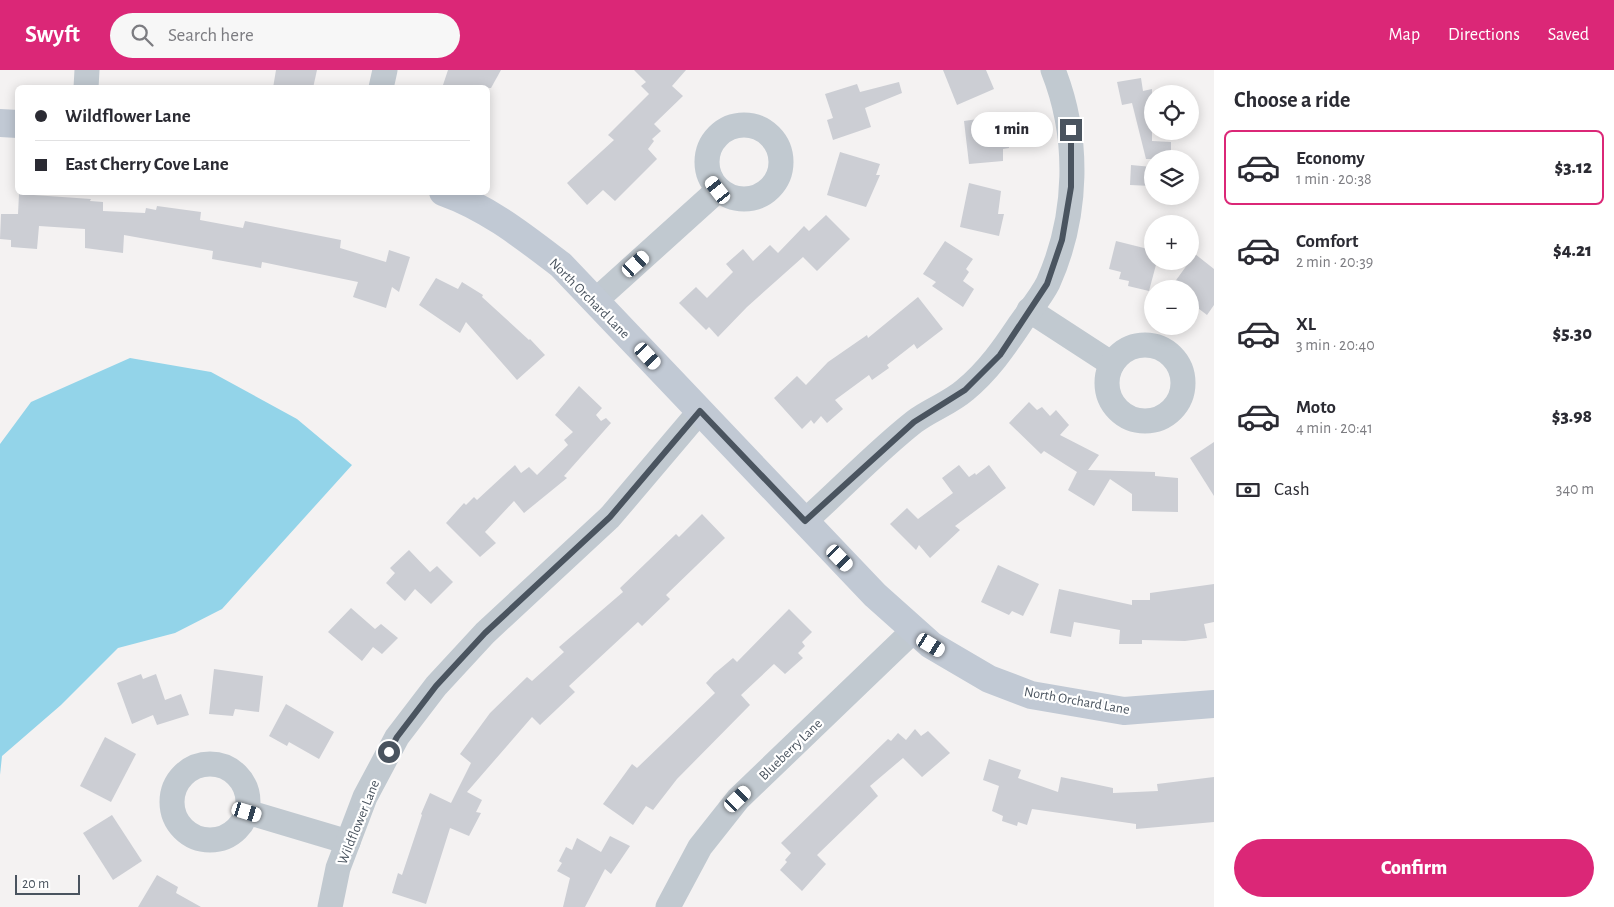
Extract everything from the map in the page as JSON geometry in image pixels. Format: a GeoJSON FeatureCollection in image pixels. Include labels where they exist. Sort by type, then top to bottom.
{"type":"FeatureCollection","features":[{"type":"Feature","properties":{"kind":"street"},"geometry":{"type":"LineString","coordinates":[[86,85],[88,70]]}},
{"type":"Feature","properties":{"kind":"street"},"geometry":{"type":"LineString","coordinates":[[382,85],[385,70]]}},
{"type":"Feature","properties":{"kind":"street"},"geometry":{"type":"LineString","coordinates":[[805,521],[914,422],[965,390],[1000,355],[1047,284],[1062,240],[1070,204],[1072,170],[1071,130],[1062,93],[1053,70]]}},
{"type":"Feature","properties":{"kind":"street"},"geometry":{"type":"LineString","coordinates":[[0,123],[15,124]]}},
{"type":"Feature","properties":{"kind":"street"},"geometry":{"type":"LineString","coordinates":[[595,301],[718,190]]}},
{"type":"Feature","properties":{"kind":"street","name":"North Orchard Lane"},"geometry":{"type":"LineString","coordinates":[[451,195],[501,219],[560,265],[875,595],[931,645],[989,679],[1031,695],[1124,711],[1214,704]]}},
{"type":"Feature","properties":{"kind":"street"},"geometry":{"type":"LineString","coordinates":[[1029,310],[1112,364]]}},
{"type":"Feature","properties":{"kind":"street","name":"Wildflower Lane"},"geometry":{"type":"LineString","coordinates":[[330,907],[338,868],[365,797],[397,737],[436,686],[485,633],[610,517],[700,411]]}},
{"type":"Feature","properties":{"kind":"street","name":"Blueberry Lane"},"geometry":{"type":"LineString","coordinates":[[668,907],[700,847],[738,799],[914,630]]}},
{"type":"Feature","properties":{"kind":"street"},"geometry":{"type":"LineString","coordinates":[[247,812],[348,842]]}},
{"type":"Feature","properties":{"kind":"water"},"geometry":{"type":"Polygon","coordinates":[[[130,358],[211,372],[297,419],[352,465],[222,609],[175,633],[118,648],[61,705],[2,756],[0,775],[0,444],[31,402],[130,358]]]}},
{"type":"Feature","properties":{"kind":"building"},"geometry":{"type":"Polygon","coordinates":[[[276,70],[317,70],[314,85],[274,85],[276,70]]]}},
{"type":"Feature","properties":{"kind":"building"},"geometry":{"type":"Polygon","coordinates":[[[448,70],[501,70],[491,88],[490,85],[443,85],[448,70]]]}},
{"type":"Feature","properties":{"kind":"building"},"geometry":{"type":"Polygon","coordinates":[[[634,70],[686,70],[672,86],[683,96],[654,124],[661,131],[652,139],[654,141],[648,149],[657,159],[615,201],[603,190],[587,205],[567,183],[614,140],[608,135],[649,94],[641,86],[646,82],[634,70]]]}},
{"type":"Feature","properties":{"kind":"building"},"geometry":{"type":"Polygon","coordinates":[[[943,70],[986,70],[994,89],[957,105],[943,70]]]}},
{"type":"Feature","properties":{"kind":"building"},"geometry":{"type":"Polygon","coordinates":[[[1141,78],[1144,91],[1144,140],[1171,142],[1171,150],[1144,151],[1132,103],[1122,105],[1117,82],[1141,78]]]}},
{"type":"Feature","properties":{"kind":"building"},"geometry":{"type":"Polygon","coordinates":[[[899,82],[902,93],[865,108],[871,127],[833,140],[827,120],[833,118],[825,94],[857,84],[860,92],[899,82]]]}},
{"type":"Feature","properties":{"kind":"building"},"geometry":{"type":"Polygon","coordinates":[[[1005,115],[1009,148],[1003,149],[1003,161],[969,164],[964,121],[1005,115]]]}},
{"type":"Feature","properties":{"kind":"building"},"geometry":{"type":"Polygon","coordinates":[[[840,152],[880,164],[876,175],[880,175],[866,207],[827,195],[840,152]]]}},
{"type":"Feature","properties":{"kind":"building"},"geometry":{"type":"Polygon","coordinates":[[[1131,165],[1144,166],[1144,186],[1130,185],[1131,165]]]}},
{"type":"Feature","properties":{"kind":"building"},"geometry":{"type":"Polygon","coordinates":[[[969,183],[1001,191],[998,214],[1004,214],[999,236],[960,227],[969,183]]]}},
{"type":"Feature","properties":{"kind":"building"},"geometry":{"type":"Polygon","coordinates":[[[19,195],[91,199],[90,201],[103,202],[103,211],[145,213],[146,208],[156,210],[157,206],[201,212],[200,220],[243,228],[245,221],[341,240],[340,248],[386,262],[389,250],[410,257],[399,292],[392,287],[386,308],[353,297],[358,282],[262,262],[261,268],[212,259],[213,251],[124,235],[123,253],[85,248],[85,229],[39,226],[37,249],[11,247],[11,240],[0,239],[1,214],[18,214],[19,195]]]}},
{"type":"Feature","properties":{"kind":"building"},"geometry":{"type":"Polygon","coordinates":[[[826,215],[850,239],[817,271],[803,257],[747,307],[718,337],[709,327],[706,330],[679,303],[696,287],[707,298],[733,272],[726,264],[743,249],[753,261],[770,245],[778,253],[804,226],[809,231],[826,215]]]}},
{"type":"Feature","properties":{"kind":"building"},"geometry":{"type":"Polygon","coordinates":[[[945,241],[973,259],[966,269],[969,272],[963,281],[974,289],[963,307],[932,286],[936,282],[923,274],[945,241]]]}},
{"type":"Feature","properties":{"kind":"building"},"geometry":{"type":"Polygon","coordinates":[[[1116,241],[1144,248],[1144,270],[1155,270],[1152,280],[1144,280],[1144,290],[1128,286],[1129,281],[1119,279],[1121,272],[1109,269],[1116,241]]]}},
{"type":"Feature","properties":{"kind":"building"},"geometry":{"type":"Polygon","coordinates":[[[1199,257],[1214,269],[1214,305],[1207,315],[1199,309],[1199,280],[1176,280],[1183,270],[1199,270],[1199,257]]]}},
{"type":"Feature","properties":{"kind":"building"},"geometry":{"type":"Polygon","coordinates":[[[436,278],[458,289],[462,282],[483,295],[482,297],[530,339],[545,355],[517,380],[466,322],[460,333],[419,305],[436,278]]]}},
{"type":"Feature","properties":{"kind":"building"},"geometry":{"type":"Polygon","coordinates":[[[918,297],[943,329],[917,349],[914,344],[887,365],[889,368],[872,380],[869,375],[835,400],[843,409],[827,423],[821,416],[814,424],[811,420],[802,429],[774,398],[797,376],[806,385],[828,362],[867,335],[868,338],[918,297]]]}},
{"type":"Feature","properties":{"kind":"building"},"geometry":{"type":"Polygon","coordinates":[[[579,386],[602,408],[596,415],[601,421],[606,418],[611,423],[564,476],[567,478],[524,513],[514,501],[485,532],[496,543],[480,557],[446,523],[464,503],[466,505],[474,497],[477,500],[515,465],[521,473],[529,467],[537,475],[568,445],[564,440],[573,432],[555,415],[579,386]]]}},
{"type":"Feature","properties":{"kind":"building"},"geometry":{"type":"Polygon","coordinates":[[[1029,402],[1037,410],[1042,407],[1050,416],[1056,410],[1069,425],[1060,435],[1099,455],[1088,470],[1155,472],[1155,476],[1178,478],[1178,512],[1132,511],[1132,494],[1110,479],[1094,506],[1068,490],[1077,472],[1044,451],[1041,454],[1009,423],[1029,402]]]}},
{"type":"Feature","properties":{"kind":"building"},"geometry":{"type":"Polygon","coordinates":[[[1214,442],[1214,496],[1190,458],[1214,442]]]}},
{"type":"Feature","properties":{"kind":"building"},"geometry":{"type":"Polygon","coordinates":[[[959,465],[969,477],[975,473],[976,475],[989,465],[1006,488],[955,526],[960,530],[930,558],[919,545],[916,550],[890,524],[907,508],[918,519],[953,493],[942,478],[959,465]]]}},
{"type":"Feature","properties":{"kind":"building"},"geometry":{"type":"Polygon","coordinates":[[[702,514],[725,538],[666,595],[670,599],[642,626],[638,622],[569,686],[575,692],[540,725],[532,717],[467,792],[482,800],[476,812],[481,813],[469,836],[450,828],[426,904],[392,893],[398,873],[402,875],[421,814],[430,793],[451,803],[471,763],[460,754],[490,713],[527,677],[532,681],[564,652],[559,647],[623,592],[620,588],[676,534],[679,537],[702,514]]]}},
{"type":"Feature","properties":{"kind":"building"},"geometry":{"type":"Polygon","coordinates":[[[409,550],[430,572],[437,566],[453,582],[431,604],[415,589],[405,601],[386,583],[395,573],[390,568],[409,550]]]}},
{"type":"Feature","properties":{"kind":"building"},"geometry":{"type":"Polygon","coordinates":[[[998,565],[1039,584],[1023,616],[1012,611],[1009,615],[981,602],[998,565]]]}},
{"type":"Feature","properties":{"kind":"building"},"geometry":{"type":"Polygon","coordinates":[[[1214,584],[1214,622],[1204,624],[1207,638],[1185,641],[1142,640],[1142,644],[1119,644],[1120,630],[1074,622],[1071,637],[1050,633],[1059,589],[1132,605],[1132,600],[1150,600],[1150,593],[1214,584]]]}},
{"type":"Feature","properties":{"kind":"building"},"geometry":{"type":"Polygon","coordinates":[[[351,608],[375,629],[381,624],[398,638],[382,654],[373,647],[362,661],[328,632],[351,608]]]}},
{"type":"Feature","properties":{"kind":"building"},"geometry":{"type":"Polygon","coordinates":[[[789,609],[812,632],[802,642],[805,646],[798,653],[803,658],[785,674],[774,664],[741,695],[750,705],[677,779],[653,810],[646,806],[633,825],[603,804],[632,764],[637,768],[715,693],[706,683],[714,674],[733,658],[737,662],[789,609]]]}},
{"type":"Feature","properties":{"kind":"building"},"geometry":{"type":"Polygon","coordinates":[[[214,669],[263,676],[259,712],[235,709],[233,716],[209,714],[214,669]]]}},
{"type":"Feature","properties":{"kind":"building"},"geometry":{"type":"Polygon","coordinates":[[[141,674],[143,679],[156,674],[165,700],[181,694],[189,715],[157,725],[153,715],[132,724],[117,683],[141,674]]]}},
{"type":"Feature","properties":{"kind":"building"},"geometry":{"type":"Polygon","coordinates":[[[286,704],[334,732],[319,759],[289,742],[287,746],[269,736],[286,704]]]}},
{"type":"Feature","properties":{"kind":"building"},"geometry":{"type":"Polygon","coordinates":[[[915,729],[921,736],[928,731],[950,753],[922,777],[903,758],[870,786],[878,796],[817,855],[826,864],[802,891],[780,870],[787,862],[785,860],[791,853],[781,843],[888,739],[891,741],[898,733],[906,740],[915,729]]]}},
{"type":"Feature","properties":{"kind":"building"},"geometry":{"type":"Polygon","coordinates":[[[105,737],[136,754],[111,802],[80,786],[105,737]]]}},
{"type":"Feature","properties":{"kind":"building"},"geometry":{"type":"Polygon","coordinates":[[[989,759],[1021,770],[1018,778],[1058,792],[1061,777],[1113,788],[1113,793],[1158,791],[1157,784],[1214,777],[1214,822],[1136,829],[1136,824],[1032,809],[1027,825],[1018,822],[1017,826],[1002,821],[1003,816],[992,811],[999,786],[983,780],[989,759]]]}},
{"type":"Feature","properties":{"kind":"building"},"geometry":{"type":"Polygon","coordinates":[[[112,815],[142,861],[113,880],[83,833],[112,815]]]}},
{"type":"Feature","properties":{"kind":"building"},"geometry":{"type":"Polygon","coordinates":[[[610,836],[630,846],[611,874],[605,869],[585,907],[563,907],[570,878],[557,871],[562,863],[559,861],[566,847],[572,850],[577,838],[601,852],[610,836]]]}},
{"type":"Feature","properties":{"kind":"building"},"geometry":{"type":"Polygon","coordinates":[[[157,875],[178,887],[176,893],[201,907],[138,907],[157,875]]]}},
{"type":"Feature","properties":{"kind":"route"},"geometry":{"type":"LineString","coordinates":[[389,752],[397,737],[436,686],[485,633],[610,517],[700,411],[805,521],[914,422],[965,390],[1000,355],[1047,284],[1062,240],[1070,204],[1072,170],[1071,130]]}}]}
